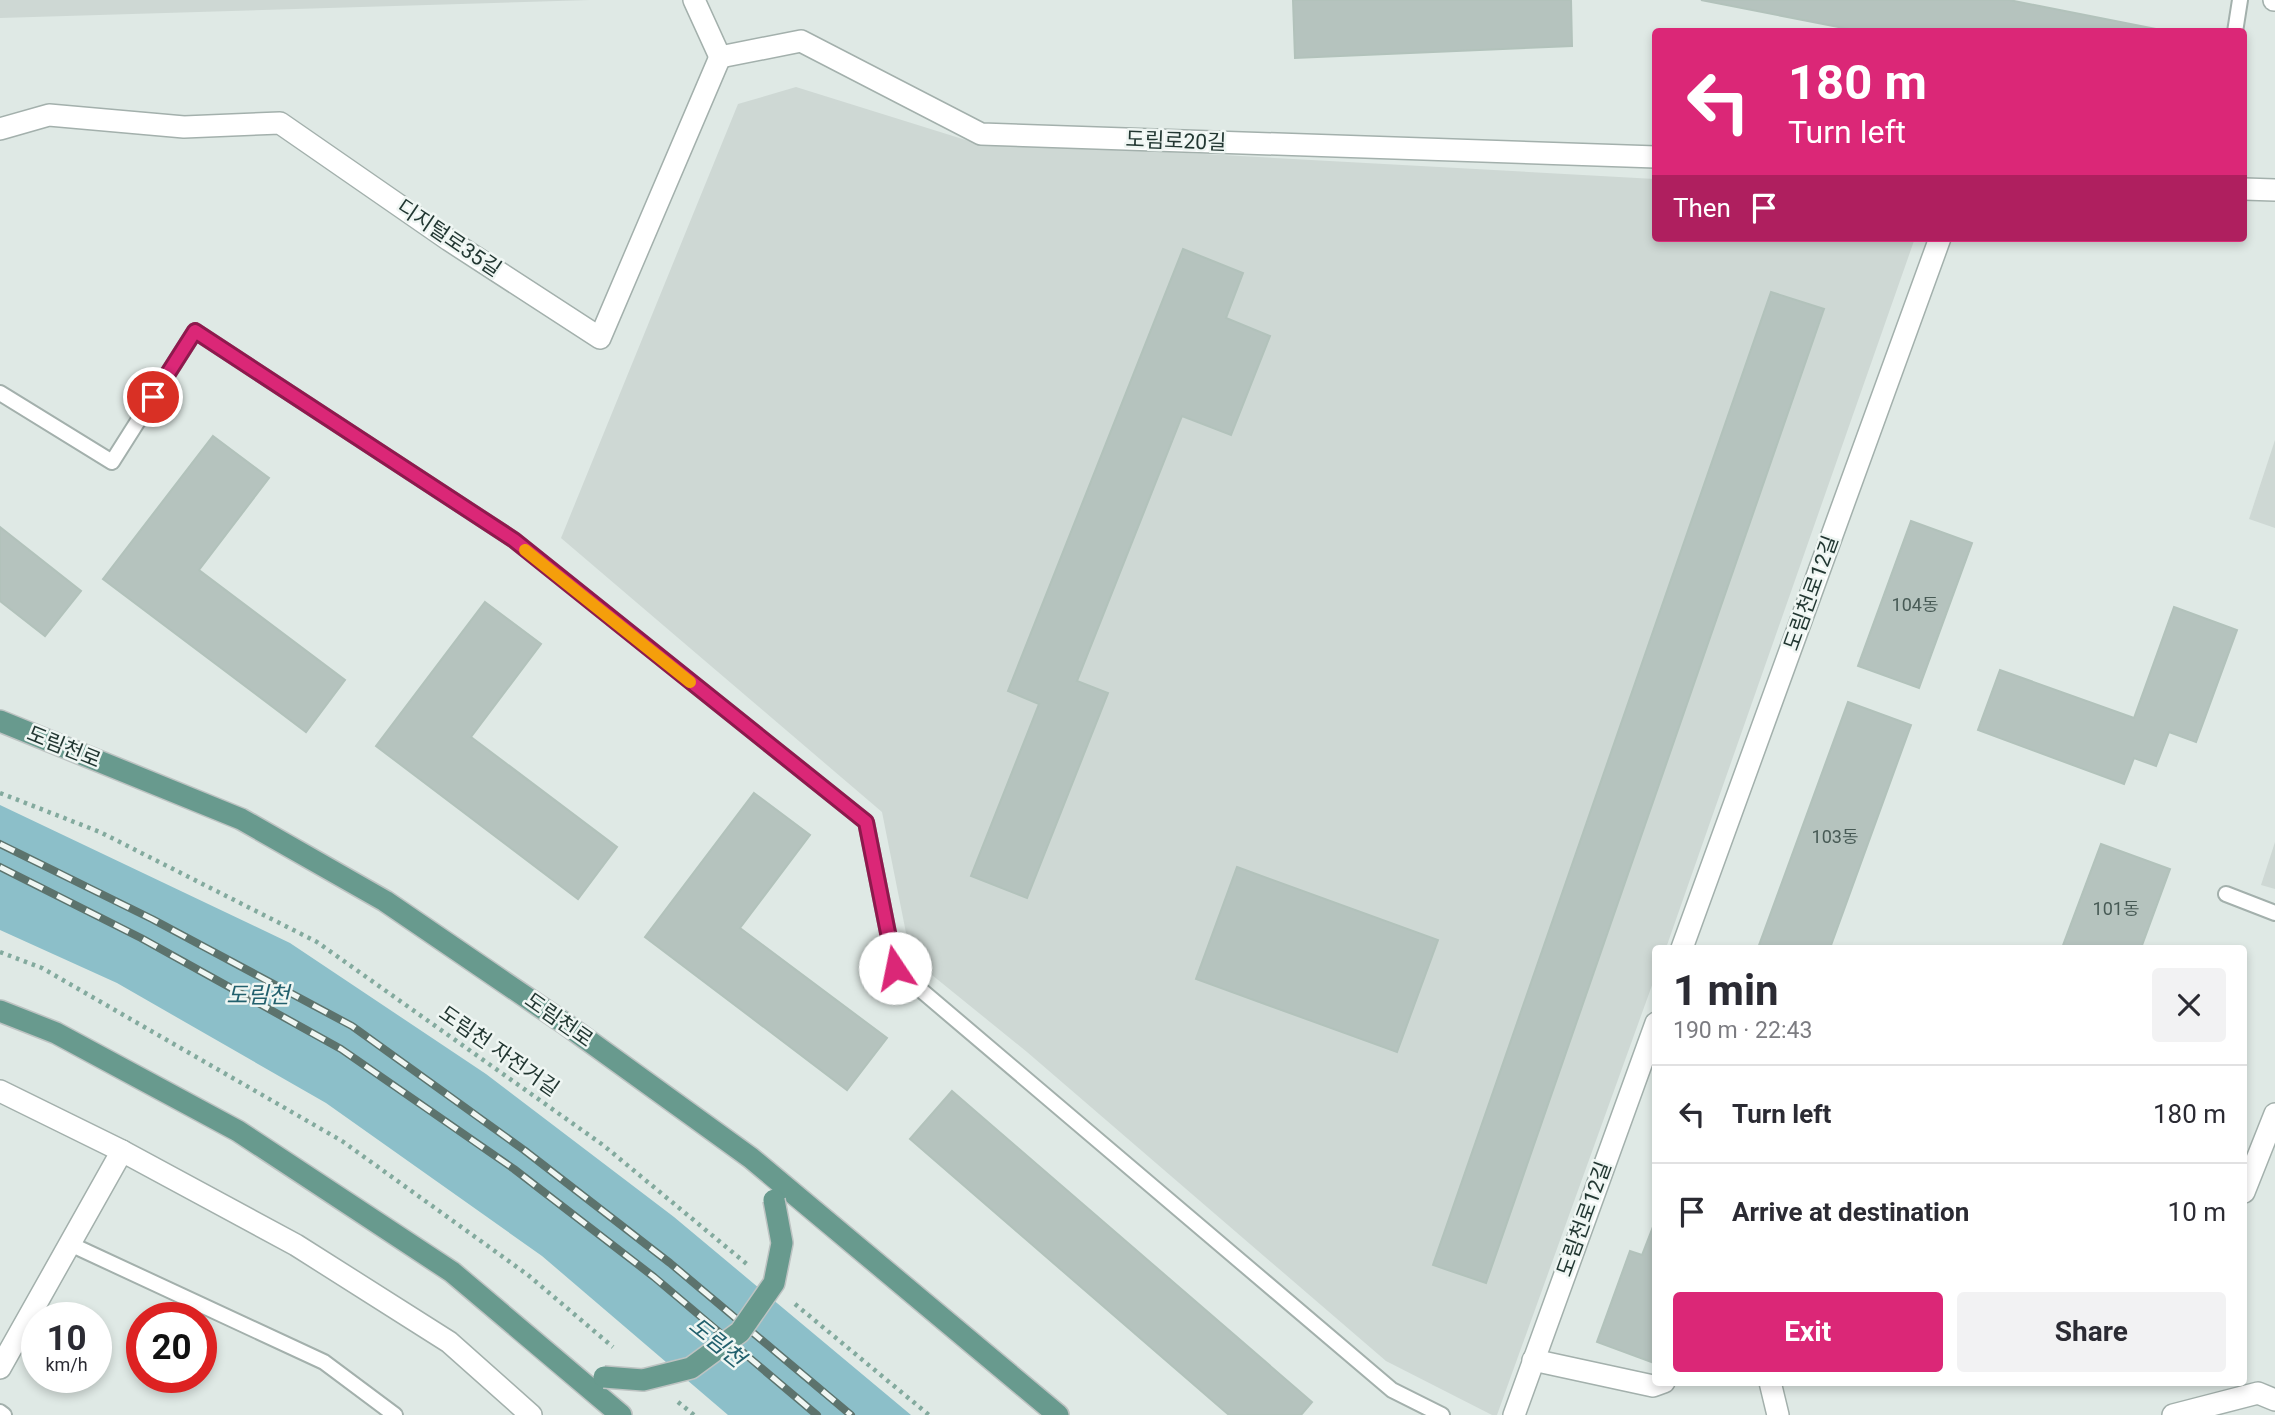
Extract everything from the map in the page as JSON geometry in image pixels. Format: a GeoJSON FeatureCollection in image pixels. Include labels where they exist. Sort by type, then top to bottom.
{"type":"FeatureCollection","features":[{"type":"Feature","properties":{"kind":"main road","name":"도림천로"},"geometry":{"type":"LineString","coordinates":[[0,721],[241,820],[385,901],[564,1023],[751,1158],[1058,1415]]}},
{"type":"Feature","properties":{"kind":"main road"},"geometry":{"type":"LineString","coordinates":[[0,1011],[56,1033],[238,1131],[452,1272],[621,1415]]}},
{"type":"Feature","properties":{"kind":"main road"},"geometry":{"type":"LineString","coordinates":[[571,1372],[643,1380],[691,1368],[740,1332],[774,1283],[782,1243],[774,1200],[751,1158]]}},
{"type":"Feature","properties":{"kind":"street"},"geometry":{"type":"LineString","coordinates":[[695,0],[720,57]]}},
{"type":"Feature","properties":{"kind":"street","name":"도림로20길"},"geometry":{"type":"LineString","coordinates":[[720,57],[801,41],[981,134],[1652,157]]}},
{"type":"Feature","properties":{"kind":"street","name":"디지털로35길"},"geometry":{"type":"LineString","coordinates":[[0,129],[49,115],[184,127],[280,123],[449,240],[600,338],[720,57]]}},
{"type":"Feature","properties":{"kind":"street"},"geometry":{"type":"LineString","coordinates":[[2247,188],[2275,190]]}},
{"type":"Feature","properties":{"kind":"street","name":"도림천로12길"},"geometry":{"type":"LineString","coordinates":[[1683,945],[1939,242]]}},
{"type":"Feature","properties":{"kind":"street","name":"도림천로12길"},"geometry":{"type":"LineString","coordinates":[[1514,1415],[1652,1034]]}},
{"type":"Feature","properties":{"kind":"street"},"geometry":{"type":"LineString","coordinates":[[0,1091],[122,1151],[296,1245],[449,1342],[531,1415]]}},
{"type":"Feature","properties":{"kind":"street"},"geometry":{"type":"LineString","coordinates":[[2247,1184],[2275,1114]]}},
{"type":"Feature","properties":{"kind":"street"},"geometry":{"type":"LineString","coordinates":[[0,1368],[9,1332],[70,1244],[122,1151]]}},
{"type":"Feature","properties":{"kind":"street"},"geometry":{"type":"LineString","coordinates":[[1533,1360],[1652,1386]]}},
{"type":"Feature","properties":{"kind":"street"},"geometry":{"type":"LineString","coordinates":[[1771,1386],[1778,1415]]}},
{"type":"Feature","properties":{"kind":"street"},"geometry":{"type":"LineString","coordinates":[[2173,1415],[2258,1393],[2275,1400]]}},
{"type":"Feature","properties":{"kind":"lane"},"geometry":{"type":"LineString","coordinates":[[2236,28],[2240,0]]}},
{"type":"Feature","properties":{"kind":"lane"},"geometry":{"type":"LineString","coordinates":[[0,393],[112,462],[195,331],[514,540],[866,822],[895,968],[1392,1390],[1442,1415]]}},
{"type":"Feature","properties":{"kind":"lane"},"geometry":{"type":"LineString","coordinates":[[2226,894],[2275,913]]}},
{"type":"Feature","properties":{"kind":"lane"},"geometry":{"type":"LineString","coordinates":[[70,1244],[324,1362],[395,1415]]}},
{"type":"Feature","properties":{"kind":"path","name":"도림천 자전거길"},"geometry":{"type":"LineString","coordinates":[[0,793],[100,832],[317,942],[603,1145],[750,1267]]}},
{"type":"Feature","properties":{"kind":"path"},"geometry":{"type":"LineString","coordinates":[[0,952],[42,968],[342,1141],[528,1275],[617,1350]]}},
{"type":"Feature","properties":{"kind":"path"},"geometry":{"type":"LineString","coordinates":[[792,1302],[929,1415]]}},
{"type":"Feature","properties":{"kind":"path"},"geometry":{"type":"LineString","coordinates":[[675,1399],[694,1415]]}},
{"type":"Feature","properties":{"kind":"shaded area"},"geometry":{"type":"Polygon","coordinates":[[[0,0],[590,0],[0,18],[0,0]]]}},
{"type":"Feature","properties":{"kind":"shaded area"},"geometry":{"type":"Polygon","coordinates":[[[796,87],[969,141],[1652,179],[1652,242],[1914,242],[1667,945],[1652,945],[1652,985],[1497,1415],[1492,1415],[1386,1361],[1027,1052],[911,958],[882,812],[561,538],[738,104],[796,87]]]}},
{"type":"Feature","properties":{"kind":"shaded area"},"geometry":{"type":"Polygon","coordinates":[[[2275,440],[2275,528],[2249,519],[2275,440]]]}},
{"type":"Feature","properties":{"kind":"shaded area"},"geometry":{"type":"Polygon","coordinates":[[[2275,842],[2275,889],[2261,885],[2275,842]]]}},
{"type":"Feature","properties":{"kind":"water","name":"도림천"},"geometry":{"type":"Polygon","coordinates":[[[0,805],[290,943],[486,1074],[674,1217],[911,1415],[728,1415],[542,1256],[326,1103],[117,983],[0,930],[0,805]]]}},
{"type":"Feature","properties":{"kind":"building"},"geometry":{"type":"Polygon","coordinates":[[[1293,0],[1571,0],[1572,46],[1295,58],[1293,0]]]}},
{"type":"Feature","properties":{"kind":"building"},"geometry":{"type":"Polygon","coordinates":[[[1701,0],[2009,0],[2151,28],[1844,28],[1701,0]]]}},
{"type":"Feature","properties":{"kind":"building"},"geometry":{"type":"Polygon","coordinates":[[[1183,249],[1243,273],[1226,318],[1270,336],[1231,435],[1182,416],[1077,681],[1108,693],[1027,898],[971,876],[1039,704],[1008,691],[1183,249]]]}},
{"type":"Feature","properties":{"kind":"building"},"geometry":{"type":"Polygon","coordinates":[[[1771,292],[1824,309],[1486,1283],[1433,1265],[1771,292]]]}},
{"type":"Feature","properties":{"kind":"building"},"geometry":{"type":"Polygon","coordinates":[[[213,436],[269,478],[199,570],[345,680],[306,732],[103,579],[213,436]]]}},
{"type":"Feature","properties":{"kind":"building"},"geometry":{"type":"Polygon","coordinates":[[[1911,521],[1972,543],[1919,688],[1858,666],[1911,521]]]}},
{"type":"Feature","properties":{"kind":"building"},"geometry":{"type":"Polygon","coordinates":[[[0,527],[81,591],[45,636],[0,601],[0,527]]]}},
{"type":"Feature","properties":{"kind":"building"},"geometry":{"type":"Polygon","coordinates":[[[485,602],[541,644],[471,737],[617,847],[578,899],[376,746],[485,602]]]}},
{"type":"Feature","properties":{"kind":"building"},"geometry":{"type":"Polygon","coordinates":[[[2174,607],[2237,630],[2196,742],[2169,732],[2156,766],[2134,758],[2124,784],[1978,730],[2000,670],[2134,718],[2174,607]]]}},
{"type":"Feature","properties":{"kind":"building"},"geometry":{"type":"Polygon","coordinates":[[[1848,702],[1911,725],[1831,945],[1759,945],[1848,702]]]}},
{"type":"Feature","properties":{"kind":"building"},"geometry":{"type":"Polygon","coordinates":[[[754,793],[810,835],[740,928],[887,1038],[847,1090],[645,937],[754,793]]]}},
{"type":"Feature","properties":{"kind":"building"},"geometry":{"type":"Polygon","coordinates":[[[2101,844],[2170,869],[2142,945],[2063,945],[2101,844]]]}},
{"type":"Feature","properties":{"kind":"building"},"geometry":{"type":"Polygon","coordinates":[[[1237,867],[1438,940],[1397,1052],[1196,979],[1237,867]]]}},
{"type":"Feature","properties":{"kind":"building"},"geometry":{"type":"Polygon","coordinates":[[[952,1091],[1312,1402],[1301,1415],[1229,1415],[910,1139],[952,1091]]]}},
{"type":"Feature","properties":{"kind":"building"},"geometry":{"type":"Polygon","coordinates":[[[1652,1229],[1652,1362],[1597,1342],[1630,1251],[1642,1255],[1652,1229]]]}},
{"type":"Feature","properties":{"kind":"railway"},"geometry":{"type":"LineString","coordinates":[[0,844],[152,919],[352,1026],[524,1150],[670,1263],[851,1415]]}},
{"type":"Feature","properties":{"kind":"railway"},"geometry":{"type":"LineString","coordinates":[[0,867],[141,938],[341,1049],[514,1169],[654,1277],[817,1415]]}},
{"type":"Feature","properties":{"kind":"slow traffic"},"geometry":{"type":"LineString","coordinates":[[525,550],[690,682]]}},
{"type":"Feature","properties":{"kind":"route"},"geometry":{"type":"LineString","coordinates":[[153,397],[195,331],[514,540],[866,822],[895,968]]}}]}
